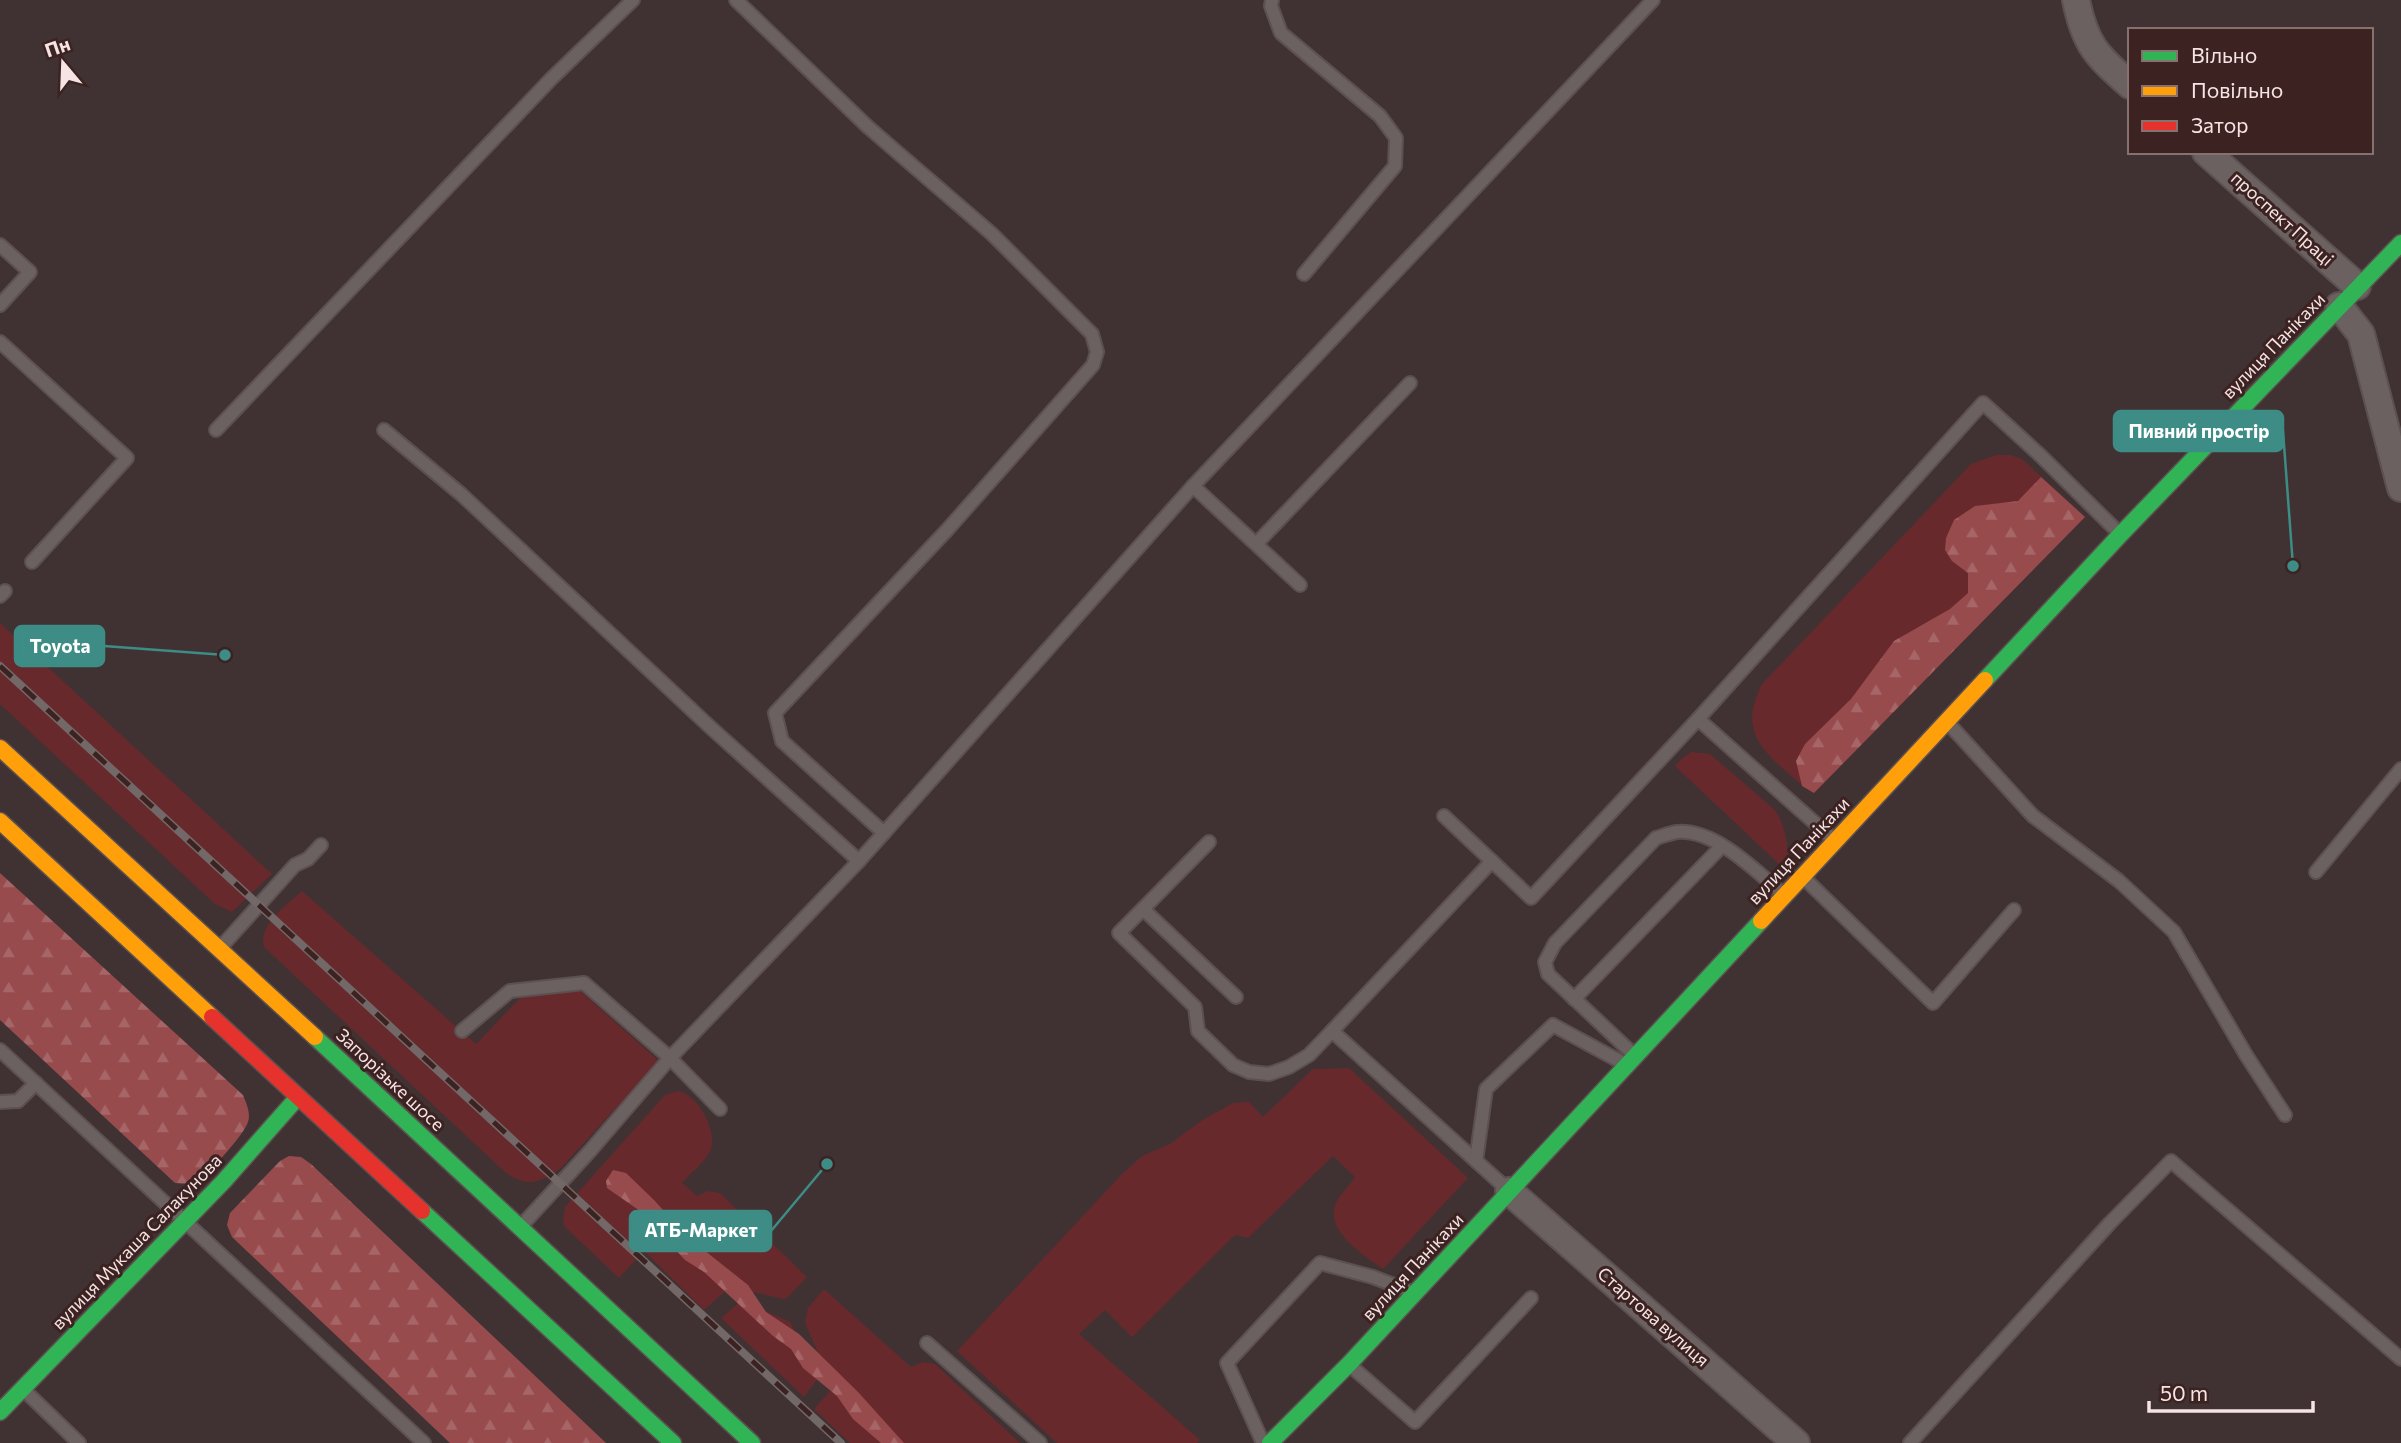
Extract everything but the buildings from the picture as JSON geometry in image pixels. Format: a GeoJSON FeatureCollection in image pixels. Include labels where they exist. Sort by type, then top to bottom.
{"type":"FeatureCollection","features":[{"type":"Feature","properties":{"kind":"street"},"geometry":{"type":"LineString","coordinates":[[2076,0],[2086,37],[2098,57],[2128,83]]}},
{"type":"Feature","properties":{"kind":"street","name":"проспект Праці"},"geometry":{"type":"LineString","coordinates":[[2208,154],[2357,286]]}},
{"type":"Feature","properties":{"kind":"street","name":"вулиця Панікахи"},"geometry":{"type":"LineString","coordinates":[[1270,1443],[1349,1364],[2120,535],[2401,243]]}},
{"type":"Feature","properties":{"kind":"street"},"geometry":{"type":"LineString","coordinates":[[2339,306],[2361,334],[2401,488]]}},
{"type":"Feature","properties":{"kind":"street","name":"Запорізьке шосе"},"geometry":{"type":"LineString","coordinates":[[0,748],[218,950],[345,1063],[752,1443]]}},
{"type":"Feature","properties":{"kind":"street"},"geometry":{"type":"LineString","coordinates":[[0,821],[673,1443]]}},
{"type":"Feature","properties":{"kind":"street","name":"вулиця Мукаша Салакунова"},"geometry":{"type":"LineString","coordinates":[[0,1412],[224,1181],[298,1097]]}},
{"type":"Feature","properties":{"kind":"street","name":"Стартова вулиця"},"geometry":{"type":"LineString","coordinates":[[1509,1191],[1796,1443]]}},
{"type":"Feature","properties":{"kind":"lane"},"geometry":{"type":"LineString","coordinates":[[216,430],[551,79],[632,0]]}},
{"type":"Feature","properties":{"kind":"lane"},"geometry":{"type":"LineString","coordinates":[[736,0],[868,127],[992,234],[1092,334],[1097,352],[1093,365],[948,529],[775,713],[782,741],[884,833]]}},
{"type":"Feature","properties":{"kind":"lane"},"geometry":{"type":"LineString","coordinates":[[1272,0],[1271,6],[1281,33],[1380,116],[1396,138],[1395,166],[1304,274]]}},
{"type":"Feature","properties":{"kind":"lane"},"geometry":{"type":"LineString","coordinates":[[520,1227],[590,1152],[670,1058],[859,861],[1194,486],[1653,0]]}},
{"type":"Feature","properties":{"kind":"lane"},"geometry":{"type":"LineString","coordinates":[[0,244],[30,272],[0,305]]}},
{"type":"Feature","properties":{"kind":"lane"},"geometry":{"type":"LineString","coordinates":[[0,342],[127,458],[32,562]]}},
{"type":"Feature","properties":{"kind":"lane"},"geometry":{"type":"LineString","coordinates":[[1257,543],[1410,383]]}},
{"type":"Feature","properties":{"kind":"lane"},"geometry":{"type":"LineString","coordinates":[[1444,816],[1531,898],[1698,719],[1983,403],[2120,535]]}},
{"type":"Feature","properties":{"kind":"lane"},"geometry":{"type":"LineString","coordinates":[[384,430],[462,495],[709,726],[859,861]]}},
{"type":"Feature","properties":{"kind":"lane"},"geometry":{"type":"LineString","coordinates":[[1194,486],[1300,584]]}},
{"type":"Feature","properties":{"kind":"lane"},"geometry":{"type":"LineString","coordinates":[[1698,719],[1836,841]]}},
{"type":"Feature","properties":{"kind":"lane"},"geometry":{"type":"LineString","coordinates":[[1947,722],[2033,816],[2119,881],[2174,932],[2246,1055],[2285,1115]]}},
{"type":"Feature","properties":{"kind":"lane"},"geometry":{"type":"LineString","coordinates":[[2316,872],[2401,769]]}},
{"type":"Feature","properties":{"kind":"lane"},"geometry":{"type":"LineString","coordinates":[[1631,1060],[1548,974],[1545,962],[1555,943],[1656,838],[1679,832],[1707,838],[1735,853],[1784,895]]}},
{"type":"Feature","properties":{"kind":"lane"},"geometry":{"type":"LineString","coordinates":[[1209,842],[1119,933],[1195,1007],[1198,1031],[1233,1065],[1249,1072],[1269,1074],[1310,1055],[1492,861]]}},
{"type":"Feature","properties":{"kind":"lane"},"geometry":{"type":"LineString","coordinates":[[218,950],[295,865],[308,859],[321,845]]}},
{"type":"Feature","properties":{"kind":"lane"},"geometry":{"type":"LineString","coordinates":[[1574,999],[1723,846]]}},
{"type":"Feature","properties":{"kind":"lane"},"geometry":{"type":"LineString","coordinates":[[1802,877],[1933,1003],[2014,910]]}},
{"type":"Feature","properties":{"kind":"lane"},"geometry":{"type":"LineString","coordinates":[[1143,909],[1236,997]]}},
{"type":"Feature","properties":{"kind":"lane"},"geometry":{"type":"LineString","coordinates":[[463,1031],[510,991],[584,983],[670,1058],[720,1109]]}},
{"type":"Feature","properties":{"kind":"lane"},"geometry":{"type":"LineString","coordinates":[[1476,1161],[1486,1089],[1553,1025],[1631,1060]]}},
{"type":"Feature","properties":{"kind":"lane"},"geometry":{"type":"LineString","coordinates":[[1332,1031],[1509,1191]]}},
{"type":"Feature","properties":{"kind":"lane"},"geometry":{"type":"LineString","coordinates":[[0,1049],[424,1443]]}},
{"type":"Feature","properties":{"kind":"lane"},"geometry":{"type":"LineString","coordinates":[[0,1102],[18,1101],[36,1083]]}},
{"type":"Feature","properties":{"kind":"lane"},"geometry":{"type":"LineString","coordinates":[[1909,1443],[2110,1223],[2171,1161],[2401,1359]]}},
{"type":"Feature","properties":{"kind":"lane"},"geometry":{"type":"LineString","coordinates":[[1263,1443],[1227,1363],[1320,1263],[1373,1277],[1415,1293]]}},
{"type":"Feature","properties":{"kind":"lane"},"geometry":{"type":"LineString","coordinates":[[1349,1364],[1415,1422],[1531,1298]]}},
{"type":"Feature","properties":{"kind":"lane"},"geometry":{"type":"LineString","coordinates":[[927,1343],[1040,1443]]}},
{"type":"Feature","properties":{"kind":"lane"},"geometry":{"type":"LineString","coordinates":[[22,1389],[79,1443]]}},
{"type":"Feature","properties":{"kind":"shaded area"},"geometry":{"type":"Polygon","coordinates":[[[1996,455],[2010,455],[2022,459],[2085,517],[1814,793],[1780,766],[1757,738],[1753,729],[1753,708],[1762,684],[1971,464],[1996,455]]]}},
{"type":"Feature","properties":{"kind":"shaded area"},"geometry":{"type":"Polygon","coordinates":[[[0,623],[272,874],[232,912],[215,904],[0,704],[0,623]]]}},
{"type":"Feature","properties":{"kind":"shaded area"},"geometry":{"type":"Polygon","coordinates":[[[1691,752],[1710,754],[1775,810],[1783,827],[1788,850],[1788,856],[1780,865],[1675,766],[1691,752]]]}},
{"type":"Feature","properties":{"kind":"shaded area"},"geometry":{"type":"Polygon","coordinates":[[[302,891],[476,1044],[529,989],[555,979],[570,982],[659,1061],[561,1168],[534,1182],[514,1178],[264,947],[263,939],[269,923],[302,891]]]}},
{"type":"Feature","properties":{"kind":"shaded area"},"geometry":{"type":"Polygon","coordinates":[[[1349,1068],[1468,1178],[1383,1269],[1356,1249],[1339,1231],[1334,1210],[1338,1199],[1355,1177],[1333,1156],[1248,1238],[1235,1235],[1132,1337],[1105,1310],[1079,1334],[1200,1440],[1197,1443],[1057,1443],[957,1351],[1122,1174],[1142,1156],[1170,1144],[1201,1121],[1233,1103],[1249,1102],[1263,1117],[1313,1069],[1349,1068]]]}},
{"type":"Feature","properties":{"kind":"shaded area"},"geometry":{"type":"Polygon","coordinates":[[[678,1091],[699,1106],[708,1123],[712,1141],[711,1149],[705,1158],[682,1183],[697,1196],[708,1191],[720,1193],[807,1277],[784,1299],[730,1287],[704,1310],[644,1251],[619,1278],[565,1227],[565,1207],[665,1095],[678,1091]]]}},
{"type":"Feature","properties":{"kind":"shaded area"},"geometry":{"type":"Polygon","coordinates":[[[824,1289],[911,1367],[923,1362],[935,1364],[1020,1443],[850,1443],[814,1409],[833,1388],[805,1323],[808,1308],[824,1289]]]}},
{"type":"Feature","properties":{"kind":"shaded area"},"geometry":{"type":"Polygon","coordinates":[[[741,1301],[790,1322],[819,1377],[804,1397],[721,1318],[741,1301]]]}},
{"type":"Feature","properties":{"kind":"green space"},"geometry":{"type":"Polygon","coordinates":[[[2041,477],[2085,517],[1814,793],[1802,786],[1796,761],[1805,744],[1851,699],[1894,641],[1950,609],[1968,593],[1968,573],[1952,561],[1945,550],[1946,538],[1954,520],[1975,506],[2018,501],[2041,477]]]}},
{"type":"Feature","properties":{"kind":"green space"},"geometry":{"type":"Polygon","coordinates":[[[0,873],[243,1095],[249,1115],[246,1127],[202,1178],[189,1183],[175,1183],[0,1020],[0,873]]]}},
{"type":"Feature","properties":{"kind":"green space"},"geometry":{"type":"Polygon","coordinates":[[[289,1156],[301,1157],[311,1164],[606,1443],[450,1443],[232,1237],[227,1225],[230,1213],[280,1161],[289,1156]]]}},
{"type":"Feature","properties":{"kind":"green space"},"geometry":{"type":"Polygon","coordinates":[[[613,1170],[626,1173],[685,1235],[748,1285],[766,1312],[799,1334],[858,1392],[904,1443],[881,1443],[853,1419],[837,1396],[803,1368],[791,1349],[773,1336],[704,1272],[685,1260],[640,1211],[607,1188],[606,1181],[613,1170]]]}},
{"type":"Feature","properties":{"kind":"railway"},"geometry":{"type":"LineString","coordinates":[[0,666],[841,1443]]}},
{"type":"Feature","properties":{"kind":"traffic: fast"},"geometry":{"type":"LineString","coordinates":[[1985,680],[2120,535],[2401,243]]}},
{"type":"Feature","properties":{"kind":"traffic: fast"},"geometry":{"type":"LineString","coordinates":[[1270,1443],[1349,1364],[1761,921]]}},
{"type":"Feature","properties":{"kind":"traffic: fast"},"geometry":{"type":"LineString","coordinates":[[315,1037],[752,1443]]}},
{"type":"Feature","properties":{"kind":"traffic: fast"},"geometry":{"type":"LineString","coordinates":[[0,1412],[224,1181],[298,1097]]}},
{"type":"Feature","properties":{"kind":"traffic: fast"},"geometry":{"type":"LineString","coordinates":[[422,1211],[673,1443]]}},
{"type":"Feature","properties":{"kind":"traffic: slow"},"geometry":{"type":"LineString","coordinates":[[1761,921],[1985,680]]}},
{"type":"Feature","properties":{"kind":"traffic: slow"},"geometry":{"type":"LineString","coordinates":[[0,748],[315,1037]]}},
{"type":"Feature","properties":{"kind":"traffic: slow"},"geometry":{"type":"LineString","coordinates":[[0,821],[212,1017]]}},
{"type":"Feature","properties":{"kind":"traffic: jam"},"geometry":{"type":"LineString","coordinates":[[212,1017],[422,1211]]}},
{"type":"Feature","properties":{"kind":"place","name":"Пивний простір"},"geometry":{"type":"Point","coordinates":[2293,566]}},
{"type":"Feature","properties":{"kind":"place","name":"Toyota"},"geometry":{"type":"Point","coordinates":[225,655]}},
{"type":"Feature","properties":{"kind":"place","name":"АТБ-Маркет"},"geometry":{"type":"Point","coordinates":[827,1164]}}]}
